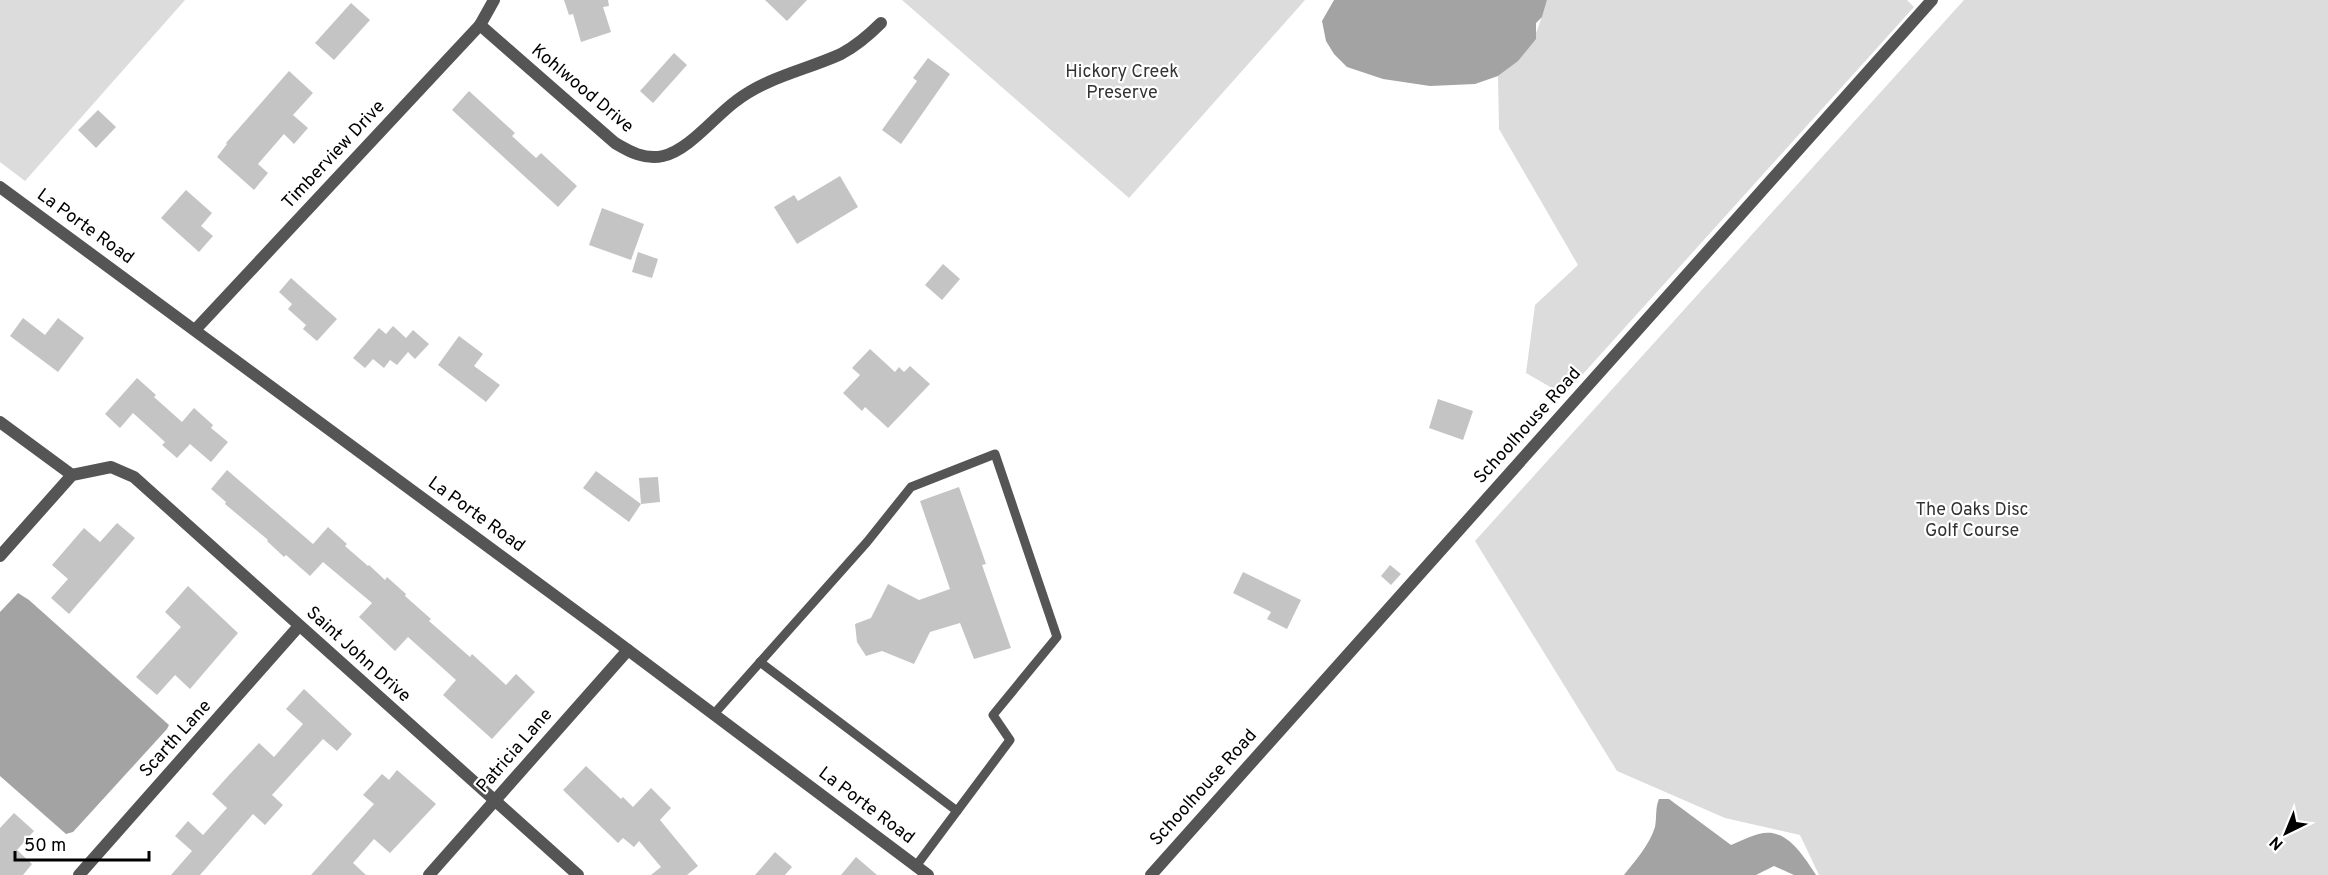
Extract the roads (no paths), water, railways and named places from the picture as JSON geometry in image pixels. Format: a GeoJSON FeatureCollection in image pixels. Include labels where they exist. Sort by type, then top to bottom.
{"type":"FeatureCollection","features":[{"type":"Feature","properties":{"kind":"street","name":"Timberview Drive"},"geometry":{"type":"LineString","coordinates":[[195,330],[480,25],[494,0]]}},
{"type":"Feature","properties":{"kind":"street","name":"Schoolhouse Road"},"geometry":{"type":"LineString","coordinates":[[1151,875],[1932,0]]}},
{"type":"Feature","properties":{"kind":"street","name":"Kohlwood Drive"},"geometry":{"type":"LineString","coordinates":[[480,25],[615,143],[633,154],[662,157],[677,151],[736,101],[761,85],[843,53],[881,23]]}},
{"type":"Feature","properties":{"kind":"street","name":"La Porte Road"},"geometry":{"type":"LineString","coordinates":[[0,187],[714,714],[928,875]]}},
{"type":"Feature","properties":{"kind":"street"},"geometry":{"type":"LineString","coordinates":[[0,422],[72,475],[0,556]]}},
{"type":"Feature","properties":{"kind":"street","name":"Saint John Drive"},"geometry":{"type":"LineString","coordinates":[[72,475],[111,467],[135,477],[578,875]]}},
{"type":"Feature","properties":{"kind":"street","name":"Scarth Lane"},"geometry":{"type":"LineString","coordinates":[[79,875],[299,626]]}},
{"type":"Feature","properties":{"kind":"street","name":"Patricia Lane"},"geometry":{"type":"LineString","coordinates":[[429,875],[628,651]]}},
{"type":"Feature","properties":{"kind":"lane"},"geometry":{"type":"LineString","coordinates":[[714,714],[867,542],[911,487],[995,454],[1057,637],[993,715],[1010,740],[916,866]]}},
{"type":"Feature","properties":{"kind":"lane"},"geometry":{"type":"LineString","coordinates":[[760,662],[957,811]]}},
{"type":"Feature","properties":{"kind":"park label","name":"Hickory Creek Preserve"},"geometry":{"type":"Point","coordinates":[1122,82]}},
{"type":"Feature","properties":{"kind":"park label","name":"The Oaks Disc Golf Course"},"geometry":{"type":"Point","coordinates":[1972,520]}}]}
